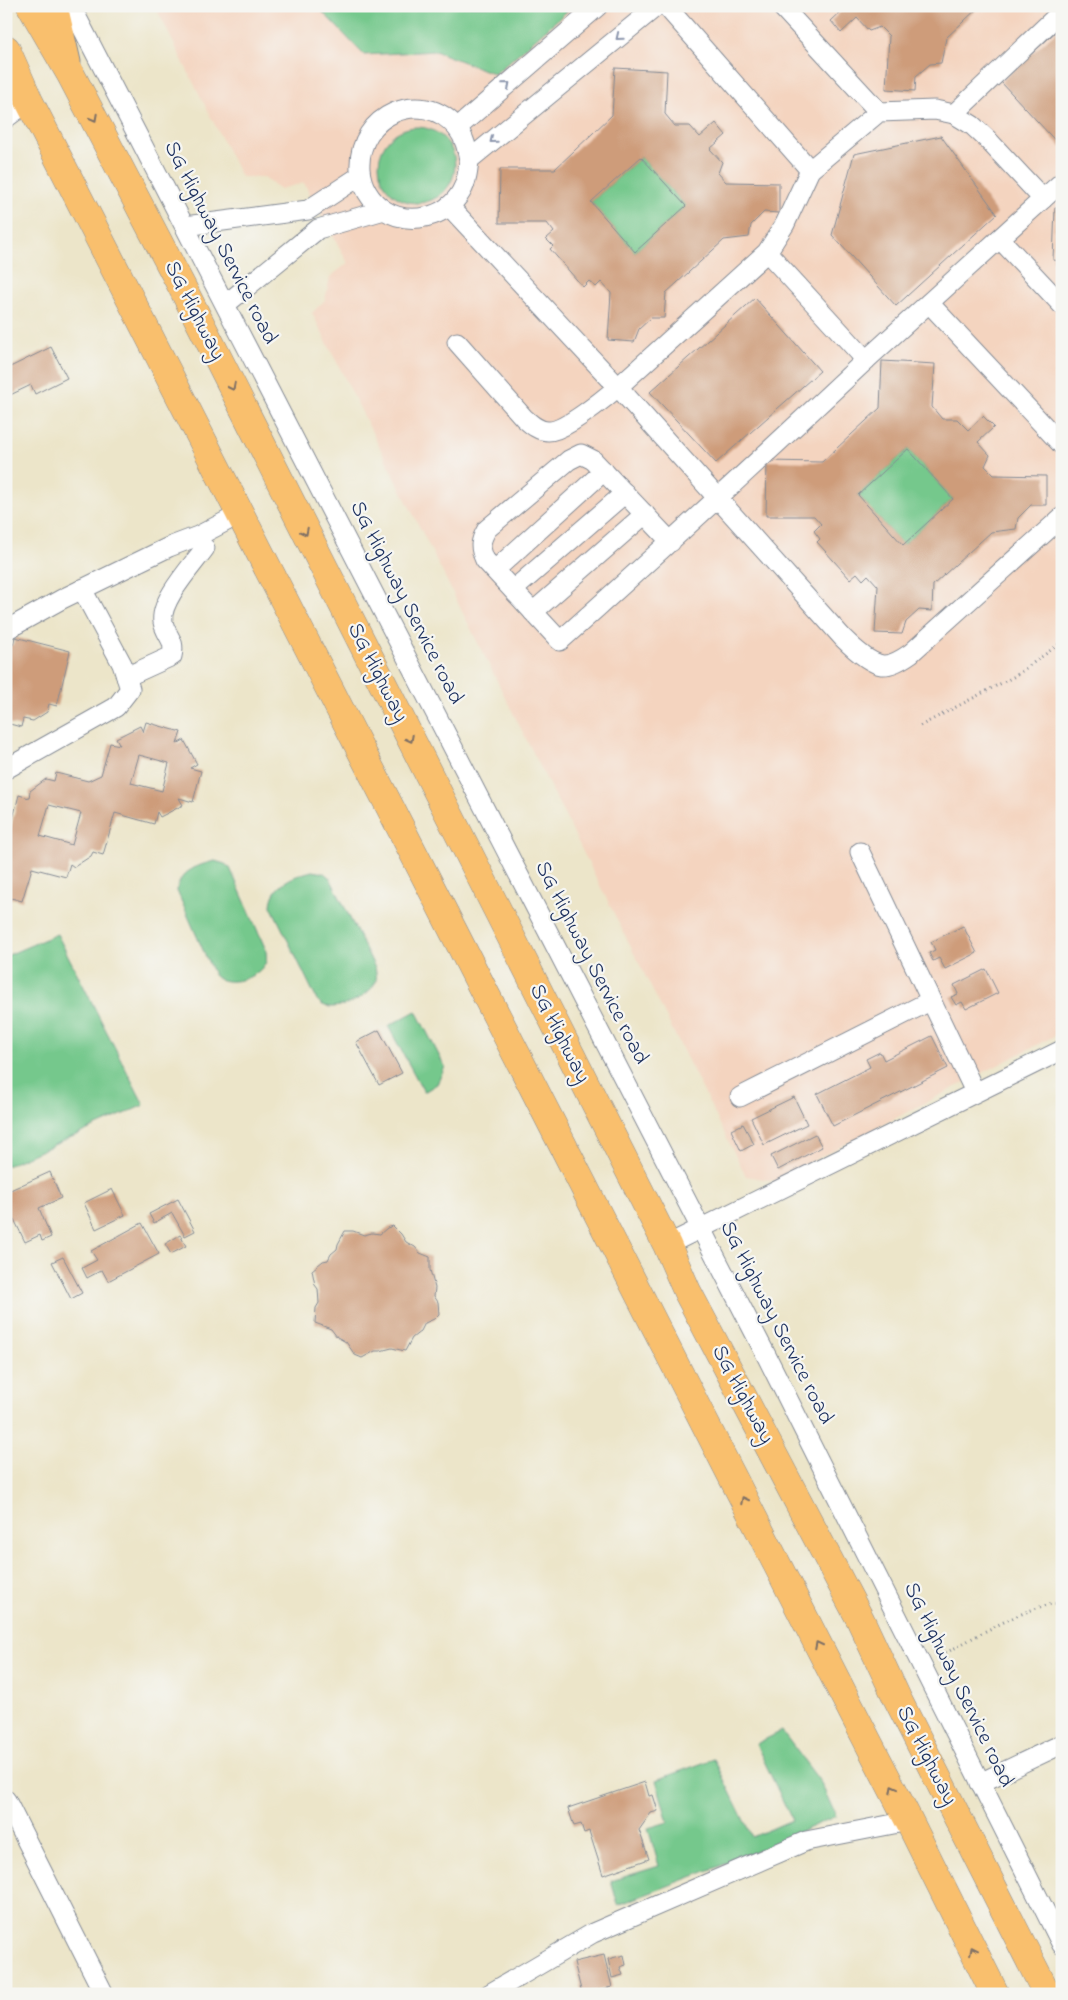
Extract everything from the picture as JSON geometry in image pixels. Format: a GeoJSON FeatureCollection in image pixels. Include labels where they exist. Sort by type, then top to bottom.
{"type":"FeatureCollection","features":[{"type":"Feature","properties":{"kind":"highway","name":"SG Highway"},"geometry":{"type":"LineString","coordinates":[[31,6],[71,75],[183,289],[667,1246],[687,1292],[860,1619],[897,1698],[1047,1994]]}},
{"type":"Feature","properties":{"kind":"highway","name":"SG Highway"},"geometry":{"type":"LineString","coordinates":[[6,48],[29,101],[909,1821],[995,1994]]}},
{"type":"Feature","properties":{"kind":"main road"},"geometry":{"type":"LineString","coordinates":[[55,6],[71,75]]}},
{"type":"Feature","properties":{"kind":"main road"},"geometry":{"type":"LineString","coordinates":[[6,78],[29,101]]}},
{"type":"Feature","properties":{"kind":"street","name":"SG Highway Service road"},"geometry":{"type":"LineString","coordinates":[[71,6],[701,1229],[1062,1945]]}},
{"type":"Feature","properties":{"kind":"street"},"geometry":{"type":"LineString","coordinates":[[457,128],[598,6]]}},
{"type":"Feature","properties":{"kind":"street"},"geometry":{"type":"LineString","coordinates":[[469,160],[657,6]]}},
{"type":"Feature","properties":{"kind":"street"},"geometry":{"type":"LineString","coordinates":[[666,6],[810,170]]}},
{"type":"Feature","properties":{"kind":"street"},"geometry":{"type":"LineString","coordinates":[[781,6],[879,112]]}},
{"type":"Feature","properties":{"kind":"street"},"geometry":{"type":"LineString","coordinates":[[954,114],[1062,11]]}},
{"type":"Feature","properties":{"kind":"street"},"geometry":{"type":"LineString","coordinates":[[6,118],[29,101]]}},
{"type":"Feature","properties":{"kind":"street"},"geometry":{"type":"LineString","coordinates":[[408,109],[426,109],[443,116],[457,128],[466,143],[469,160],[468,177],[461,193],[449,206],[434,215],[417,218],[400,217],[384,210],[373,201],[365,189],[360,176],[359,157],[364,140],[375,125],[390,114],[408,109]]}},
{"type":"Feature","properties":{"kind":"street"},"geometry":{"type":"LineString","coordinates":[[457,342],[535,428],[549,431],[563,426],[595,406],[618,387],[767,252],[785,224],[810,170],[879,112],[935,110],[954,114],[972,125],[987,139],[1043,199]]}},
{"type":"Feature","properties":{"kind":"street"},"geometry":{"type":"LineString","coordinates":[[185,226],[308,210],[360,176]]}},
{"type":"Feature","properties":{"kind":"street"},"geometry":{"type":"LineString","coordinates":[[671,542],[604,471],[587,456],[581,454],[575,456],[488,529],[481,539],[480,550],[485,560],[560,641],[671,542],[866,360],[1062,182]]}},
{"type":"Feature","properties":{"kind":"street"},"geometry":{"type":"LineString","coordinates":[[449,206],[618,387],[843,638],[861,654],[882,665],[899,660],[911,653],[1062,517]]}},
{"type":"Feature","properties":{"kind":"street"},"geometry":{"type":"LineString","coordinates":[[226,304],[318,229],[384,210]]}},
{"type":"Feature","properties":{"kind":"street"},"geometry":{"type":"LineString","coordinates":[[1000,239],[1062,305]]}},
{"type":"Feature","properties":{"kind":"street"},"geometry":{"type":"LineString","coordinates":[[767,252],[866,360]]}},
{"type":"Feature","properties":{"kind":"street"},"geometry":{"type":"LineString","coordinates":[[929,303],[1062,445]]}},
{"type":"Feature","properties":{"kind":"street"},"geometry":{"type":"LineString","coordinates":[[495,570],[604,471]]}},
{"type":"Feature","properties":{"kind":"street"},"geometry":{"type":"LineString","coordinates":[[513,590],[625,493]]}},
{"type":"Feature","properties":{"kind":"street"},"geometry":{"type":"LineString","coordinates":[[6,630],[82,589],[169,547],[198,536],[240,514]]}},
{"type":"Feature","properties":{"kind":"street"},"geometry":{"type":"LineString","coordinates":[[533,612],[645,514]]}},
{"type":"Feature","properties":{"kind":"street"},"geometry":{"type":"LineString","coordinates":[[126,677],[172,656],[174,646],[163,622],[164,611],[170,597],[205,548]]}},
{"type":"Feature","properties":{"kind":"street"},"geometry":{"type":"LineString","coordinates":[[6,769],[116,707],[130,689],[122,664],[82,589]]}},
{"type":"Feature","properties":{"kind":"street"},"geometry":{"type":"LineString","coordinates":[[860,852],[975,1092]]}},
{"type":"Feature","properties":{"kind":"street"},"geometry":{"type":"LineString","coordinates":[[740,1097],[930,1000]]}},
{"type":"Feature","properties":{"kind":"street"},"geometry":{"type":"LineString","coordinates":[[667,1246],[1062,1050]]}},
{"type":"Feature","properties":{"kind":"street"},"geometry":{"type":"LineString","coordinates":[[980,1783],[1062,1744]]}},
{"type":"Feature","properties":{"kind":"street"},"geometry":{"type":"LineString","coordinates":[[6,1800],[104,1994]]}},
{"type":"Feature","properties":{"kind":"street"},"geometry":{"type":"LineString","coordinates":[[489,1994],[593,1933],[806,1842],[909,1821]]}},
{"type":"Feature","properties":{"kind":"path"},"geometry":{"type":"LineString","coordinates":[[920,726],[1015,676],[1062,642]]}},
{"type":"Feature","properties":{"kind":"path"},"geometry":{"type":"LineString","coordinates":[[923,1666],[971,1639],[1039,1606],[1062,1604]]}},
{"type":"Feature","properties":{"kind":"shaded area"},"geometry":{"type":"Polygon","coordinates":[[[155,6],[1062,6],[1062,1032],[774,1181],[746,1176],[312,313],[325,300],[330,277],[348,263],[304,183],[280,189],[263,177],[241,177],[155,6]]]}},
{"type":"Feature","properties":{"kind":"green space"},"geometry":{"type":"Polygon","coordinates":[[[317,6],[573,6],[495,74],[435,51],[364,55],[317,6]]]}},
{"type":"Feature","properties":{"kind":"green space"},"geometry":{"type":"Polygon","coordinates":[[[417,127],[431,130],[444,138],[452,151],[455,165],[452,179],[444,192],[431,200],[417,203],[403,200],[390,192],[382,179],[379,165],[382,151],[390,138],[403,130],[417,127]]]}},
{"type":"Feature","properties":{"kind":"green space"},"geometry":{"type":"Polygon","coordinates":[[[641,157],[686,206],[635,252],[591,202],[641,157]]]}},
{"type":"Feature","properties":{"kind":"green space"},"geometry":{"type":"Polygon","coordinates":[[[908,449],[953,499],[903,545],[858,495],[908,449]]]}},
{"type":"Feature","properties":{"kind":"green space"},"geometry":{"type":"Polygon","coordinates":[[[215,861],[225,864],[230,868],[266,950],[266,962],[262,968],[242,980],[226,981],[214,975],[177,891],[181,878],[190,870],[215,861]]]}},
{"type":"Feature","properties":{"kind":"green space"},"geometry":{"type":"Polygon","coordinates":[[[312,871],[324,873],[330,878],[376,973],[376,980],[373,986],[362,997],[337,1007],[323,1005],[317,1000],[271,906],[272,898],[279,887],[291,878],[312,871]]]}},
{"type":"Feature","properties":{"kind":"green space"},"geometry":{"type":"Polygon","coordinates":[[[57,934],[144,1105],[6,1166],[6,956],[57,934]]]}},
{"type":"Feature","properties":{"kind":"green space"},"geometry":{"type":"Polygon","coordinates":[[[416,1011],[445,1067],[437,1084],[424,1092],[388,1026],[416,1011]]]}},
{"type":"Feature","properties":{"kind":"green space"},"geometry":{"type":"Polygon","coordinates":[[[782,1731],[821,1783],[836,1816],[733,1861],[618,1905],[611,1881],[659,1866],[648,1828],[668,1822],[656,1780],[714,1759],[752,1837],[792,1820],[756,1744],[782,1731]]]}},
{"type":"Feature","properties":{"kind":"building"},"geometry":{"type":"Polygon","coordinates":[[[847,6],[980,6],[946,38],[941,63],[930,64],[916,76],[915,91],[886,89],[889,36],[880,27],[869,31],[857,18],[841,33],[831,21],[847,6]]]}},
{"type":"Feature","properties":{"kind":"building"},"geometry":{"type":"Polygon","coordinates":[[[1062,26],[1062,148],[1001,82],[1062,26]]]}},
{"type":"Feature","properties":{"kind":"building"},"geometry":{"type":"Polygon","coordinates":[[[615,68],[667,71],[665,114],[675,126],[690,126],[700,137],[716,123],[726,135],[710,149],[722,162],[718,173],[726,182],[779,183],[779,213],[764,212],[751,225],[749,237],[724,240],[666,293],[664,318],[651,318],[639,329],[634,342],[608,340],[611,293],[601,282],[596,287],[589,281],[583,287],[550,249],[553,246],[546,239],[554,232],[547,223],[499,223],[500,169],[555,169],[612,115],[615,68]],[[641,157],[591,202],[635,252],[686,206],[641,157]]]}},
{"type":"Feature","properties":{"kind":"building"},"geometry":{"type":"Polygon","coordinates":[[[941,136],[997,214],[896,306],[832,235],[854,154],[941,136]]]}},
{"type":"Feature","properties":{"kind":"building"},"geometry":{"type":"Polygon","coordinates":[[[1055,208],[1062,208],[1062,261],[1053,260],[1055,208]]]}},
{"type":"Feature","properties":{"kind":"building"},"geometry":{"type":"Polygon","coordinates":[[[755,298],[820,371],[716,463],[650,392],[755,298]]]}},
{"type":"Feature","properties":{"kind":"building"},"geometry":{"type":"Polygon","coordinates":[[[51,347],[67,378],[35,394],[31,385],[6,397],[6,369],[51,347]]]}},
{"type":"Feature","properties":{"kind":"building"},"geometry":{"type":"Polygon","coordinates":[[[882,361],[935,364],[932,407],[942,419],[957,419],[968,430],[983,416],[994,427],[978,442],[990,455],[985,466],[994,475],[1046,476],[1046,505],[1031,505],[1018,518],[1016,529],[991,532],[933,585],[932,611],[919,610],[906,622],[902,634],[875,633],[878,586],[868,575],[863,580],[857,573],[850,579],[817,542],[820,539],[814,531],[821,524],[814,516],[766,516],[767,461],[822,462],[880,408],[882,361]],[[908,449],[858,495],[903,545],[953,499],[908,449]]]}},
{"type":"Feature","properties":{"kind":"building"},"geometry":{"type":"Polygon","coordinates":[[[15,637],[70,651],[57,706],[49,704],[47,712],[33,721],[23,719],[21,727],[6,723],[6,643],[13,645],[15,637]]]}},
{"type":"Feature","properties":{"kind":"building"},"geometry":{"type":"Polygon","coordinates":[[[146,722],[181,732],[177,744],[184,740],[197,764],[190,768],[201,771],[193,802],[179,798],[183,805],[160,817],[157,812],[154,824],[115,813],[103,855],[93,852],[91,856],[74,867],[70,864],[66,877],[32,868],[22,901],[11,898],[6,906],[6,829],[10,830],[19,795],[29,798],[30,791],[46,779],[54,781],[56,773],[88,781],[101,775],[110,743],[120,745],[116,738],[140,726],[143,732],[146,722]],[[139,755],[131,783],[162,791],[169,763],[139,755]],[[49,805],[40,836],[72,845],[81,813],[49,805]]]}},
{"type":"Feature","properties":{"kind":"building"},"geometry":{"type":"Polygon","coordinates":[[[963,926],[977,953],[945,969],[939,958],[933,961],[929,953],[935,950],[931,942],[963,926]]]}},
{"type":"Feature","properties":{"kind":"building"},"geometry":{"type":"Polygon","coordinates":[[[986,969],[998,993],[966,1009],[962,1002],[956,1005],[951,997],[958,994],[954,985],[986,969]]]}},
{"type":"Feature","properties":{"kind":"building"},"geometry":{"type":"Polygon","coordinates":[[[379,1030],[402,1073],[379,1085],[356,1042],[379,1030]]]}},
{"type":"Feature","properties":{"kind":"building"},"geometry":{"type":"Polygon","coordinates":[[[932,1036],[948,1068],[833,1126],[817,1094],[870,1067],[866,1059],[880,1052],[884,1060],[932,1036]]]}},
{"type":"Feature","properties":{"kind":"building"},"geometry":{"type":"Polygon","coordinates":[[[794,1097],[807,1124],[764,1145],[751,1118],[794,1097]]]}},
{"type":"Feature","properties":{"kind":"building"},"geometry":{"type":"Polygon","coordinates":[[[743,1124],[754,1144],[741,1151],[731,1130],[743,1124]]]}},
{"type":"Feature","properties":{"kind":"building"},"geometry":{"type":"Polygon","coordinates":[[[815,1134],[822,1147],[778,1170],[771,1156],[815,1134]]]}},
{"type":"Feature","properties":{"kind":"building"},"geometry":{"type":"Polygon","coordinates":[[[50,1172],[61,1198],[39,1208],[51,1237],[42,1241],[40,1235],[25,1242],[14,1219],[6,1222],[6,1192],[50,1172]]]}},
{"type":"Feature","properties":{"kind":"building"},"geometry":{"type":"Polygon","coordinates":[[[112,1189],[125,1215],[96,1229],[84,1203],[112,1189]]]}},
{"type":"Feature","properties":{"kind":"building"},"geometry":{"type":"Polygon","coordinates":[[[178,1199],[195,1231],[185,1236],[172,1213],[154,1223],[149,1214],[178,1199]]]}},
{"type":"Feature","properties":{"kind":"building"},"geometry":{"type":"Polygon","coordinates":[[[142,1223],[159,1254],[108,1281],[102,1270],[87,1278],[82,1268],[97,1260],[91,1251],[142,1223]]]}},
{"type":"Feature","properties":{"kind":"building"},"geometry":{"type":"Polygon","coordinates":[[[393,1226],[406,1242],[415,1247],[420,1253],[430,1257],[430,1270],[435,1288],[434,1296],[438,1302],[439,1314],[434,1319],[425,1323],[421,1331],[412,1338],[405,1351],[392,1348],[375,1351],[362,1358],[355,1355],[346,1342],[337,1337],[331,1329],[315,1323],[316,1308],[319,1303],[318,1289],[315,1285],[312,1270],[323,1261],[328,1260],[337,1249],[345,1231],[353,1231],[364,1235],[380,1234],[393,1226]]]}},
{"type":"Feature","properties":{"kind":"building"},"geometry":{"type":"Polygon","coordinates":[[[180,1235],[186,1246],[171,1254],[165,1244],[180,1235]]]}},
{"type":"Feature","properties":{"kind":"building"},"geometry":{"type":"Polygon","coordinates":[[[63,1257],[82,1293],[71,1299],[52,1262],[63,1257]]]}},
{"type":"Feature","properties":{"kind":"building"},"geometry":{"type":"Polygon","coordinates":[[[645,1782],[649,1796],[653,1795],[658,1811],[651,1813],[639,1830],[649,1859],[603,1875],[589,1831],[584,1833],[581,1824],[574,1826],[568,1808],[645,1782]]]}},
{"type":"Feature","properties":{"kind":"building"},"geometry":{"type":"Polygon","coordinates":[[[604,1955],[612,1987],[582,1994],[574,1962],[604,1955]]]}},
{"type":"Feature","properties":{"kind":"building"},"geometry":{"type":"Polygon","coordinates":[[[624,1955],[626,1965],[620,1967],[623,1975],[612,1978],[608,1959],[624,1955]]]}}]}
